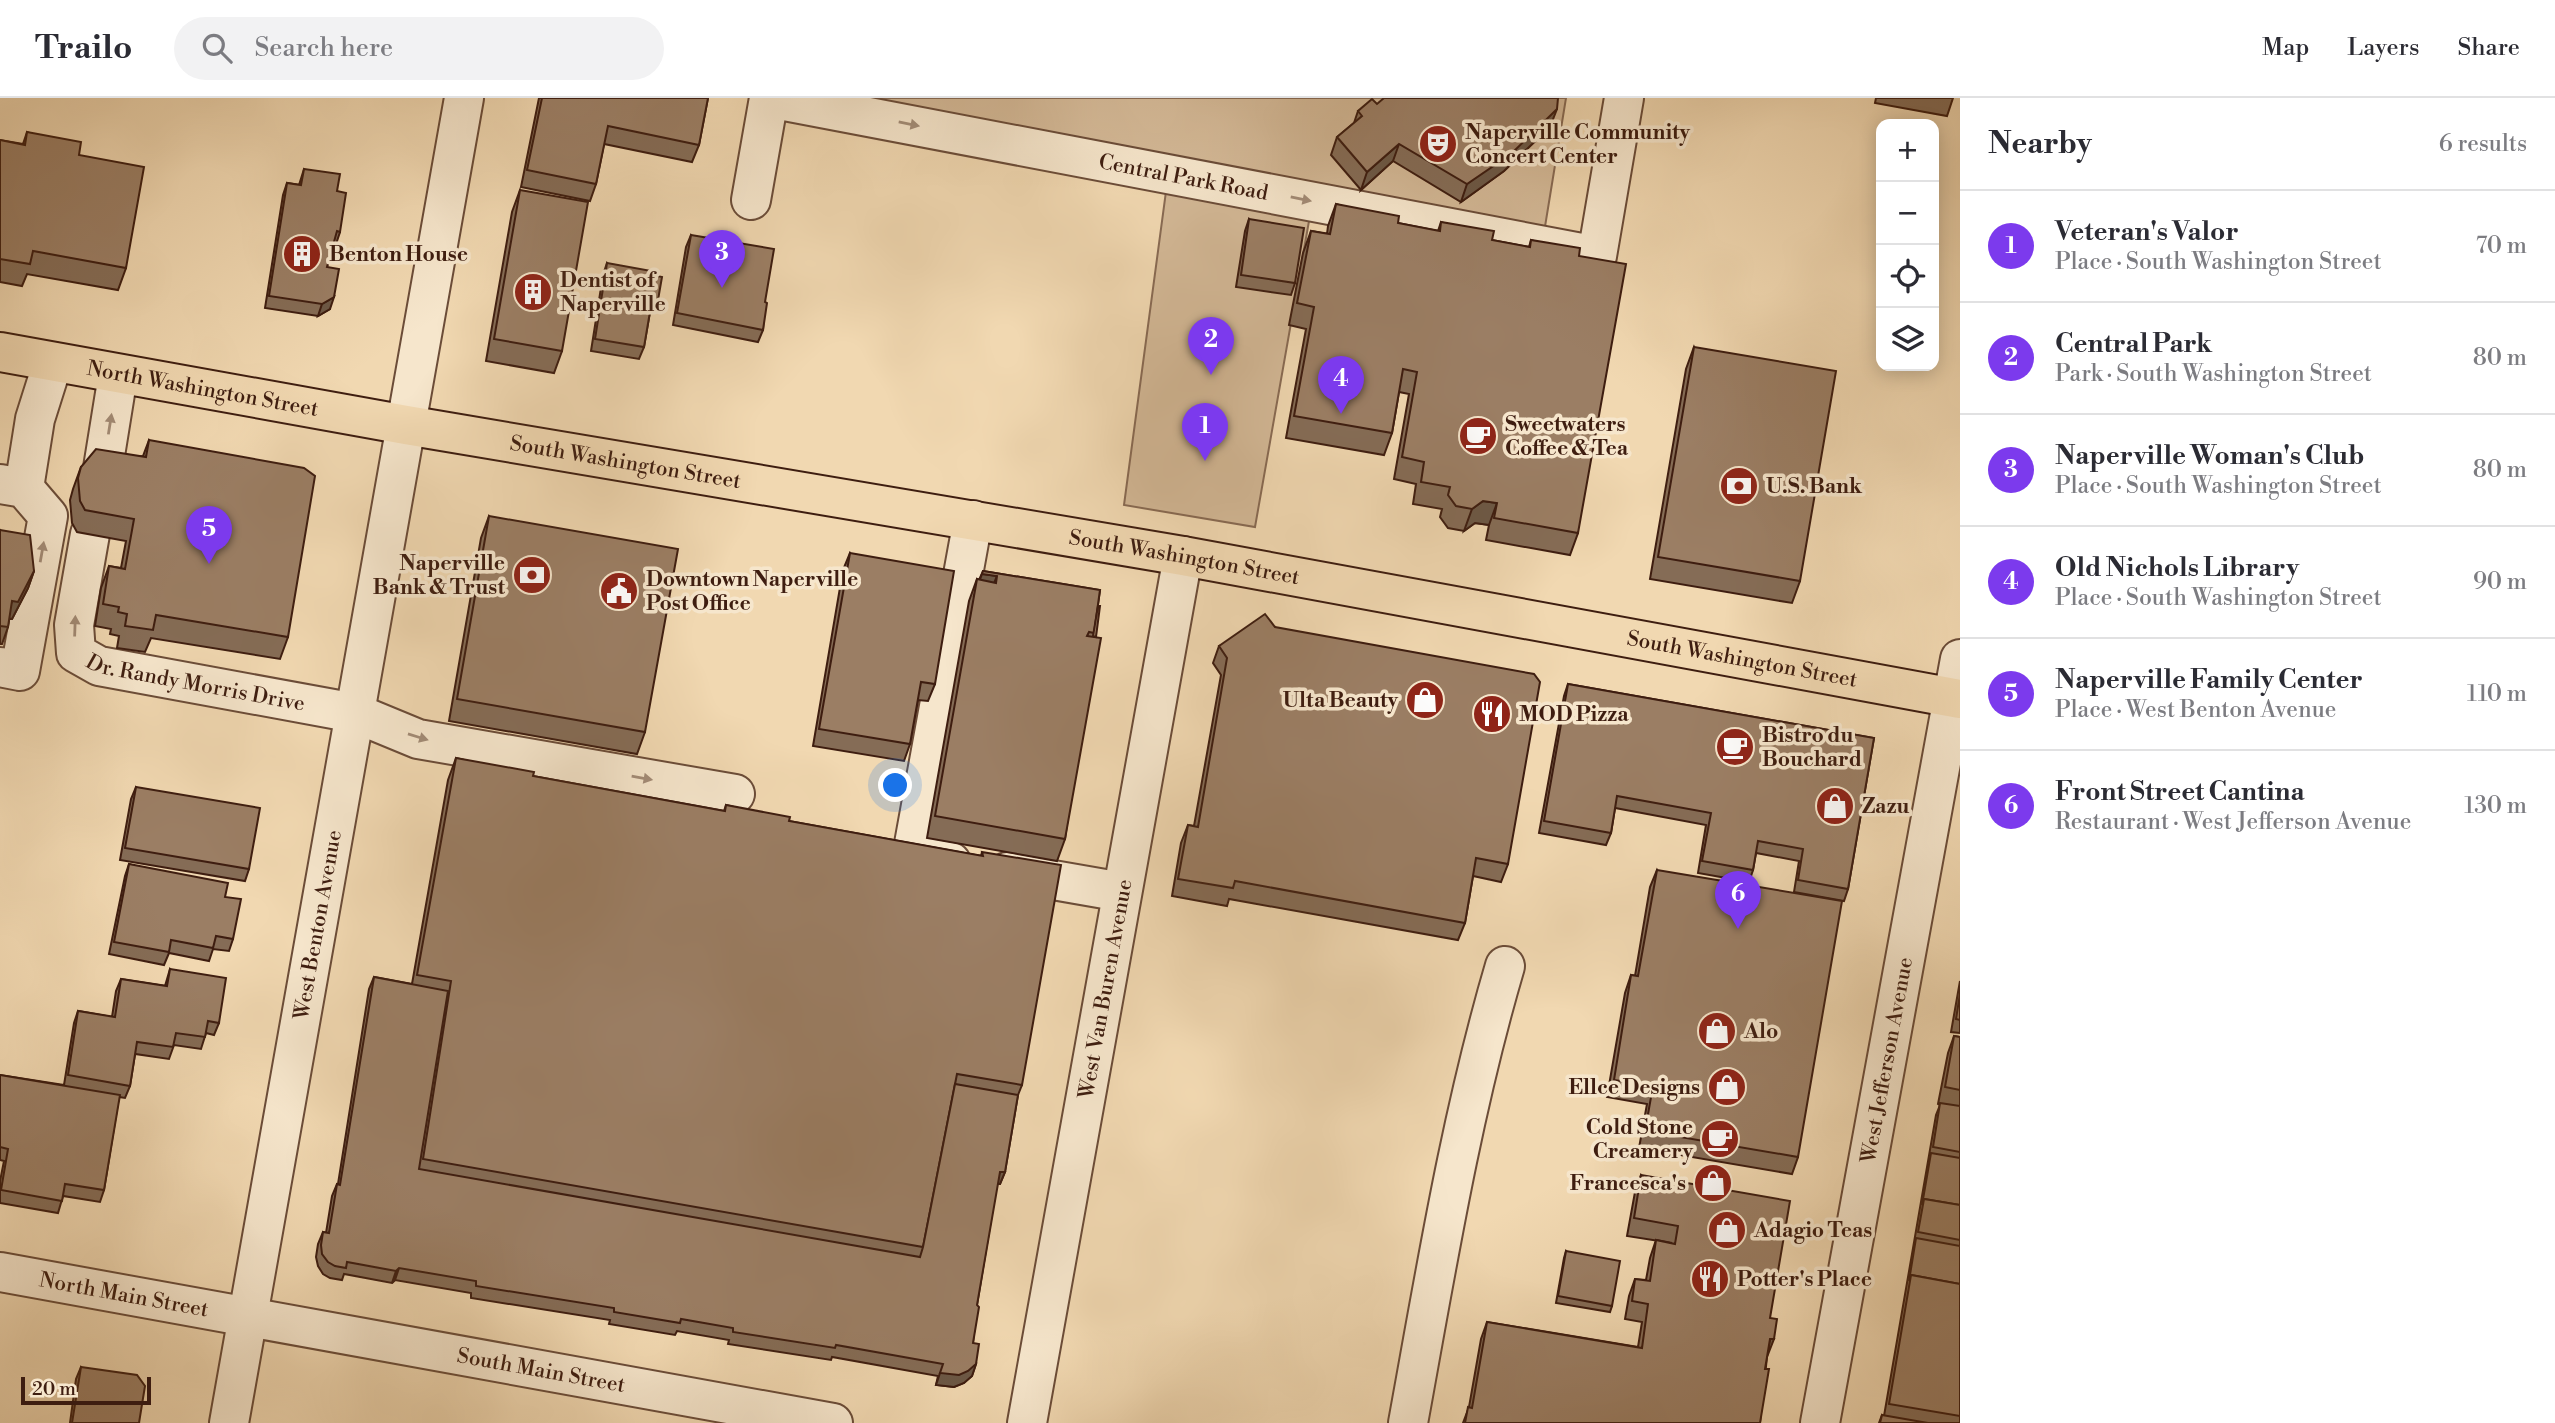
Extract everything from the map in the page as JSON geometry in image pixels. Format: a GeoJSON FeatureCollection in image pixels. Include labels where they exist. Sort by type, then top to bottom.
{"type":"FeatureCollection","features":[{"type":"Feature","properties":{"kind":"main road","name":"North Washington Street"},"geometry":{"type":"LineString","coordinates":[[0,352],[406,425]]}},
{"type":"Feature","properties":{"kind":"main road","name":"South Washington Street"},"geometry":{"type":"LineString","coordinates":[[406,425],[1183,556],[1957,698]]}},
{"type":"Feature","properties":{"kind":"street","name":"West Benton Avenue"},"geometry":{"type":"LineString","coordinates":[[229,1423],[464,98]]}},
{"type":"Feature","properties":{"kind":"street"},"geometry":{"type":"LineString","coordinates":[[751,200],[769,98]]}},
{"type":"Feature","properties":{"kind":"street","name":"Central Park Road"},"geometry":{"type":"LineString","coordinates":[[769,98],[1597,256],[1624,98]]}},
{"type":"Feature","properties":{"kind":"street"},"geometry":{"type":"LineString","coordinates":[[0,667],[20,671],[48,516],[12,486],[53,362]]}},
{"type":"Feature","properties":{"kind":"street"},"geometry":{"type":"LineString","coordinates":[[102,474],[118,375]]}},
{"type":"Feature","properties":{"kind":"street"},"geometry":{"type":"LineString","coordinates":[[973,520],[912,855],[1122,892]]}},
{"type":"Feature","properties":{"kind":"street","name":"Dr. Randy Morris Drive"},"geometry":{"type":"LineString","coordinates":[[90,534],[74,625],[76,653],[99,666],[355,713]]}},
{"type":"Feature","properties":{"kind":"street","name":"West Van Buren Avenue"},"geometry":{"type":"LineString","coordinates":[[1027,1423],[1183,556]]}},
{"type":"Feature","properties":{"kind":"street","name":"West Jefferson Avenue"},"geometry":{"type":"LineString","coordinates":[[1820,1423],[1957,698],[1960,659]]}},
{"type":"Feature","properties":{"kind":"street"},"geometry":{"type":"LineString","coordinates":[[355,713],[418,739],[734,794]]}},
{"type":"Feature","properties":{"kind":"street"},"geometry":{"type":"LineString","coordinates":[[1408,1423],[1466,1124],[1486,1031],[1505,966]]}},
{"type":"Feature","properties":{"kind":"street","name":"North Main Street"},"geometry":{"type":"LineString","coordinates":[[0,1272],[248,1316]]}},
{"type":"Feature","properties":{"kind":"street","name":"South Main Street"},"geometry":{"type":"LineString","coordinates":[[248,1316],[833,1423]]}},
{"type":"Feature","properties":{"kind":"shaded area"},"geometry":{"type":"Polygon","coordinates":[[[812,98],[1566,98],[1542,245],[1312,204],[1255,527],[1124,505],[1169,169],[812,98]]]}},
{"type":"Feature","properties":{"kind":"building"},"geometry":{"type":"Polygon","coordinates":[[[542,98],[708,98],[699,145],[608,126],[596,184],[527,170],[542,98]]]}},
{"type":"Feature","properties":{"kind":"building","name":"Naperville Community Concert Center"},"geometry":{"type":"Polygon","coordinates":[[[1384,98],[1558,98],[1557,109],[1511,154],[1467,184],[1399,144],[1367,172],[1337,137],[1362,116],[1358,111],[1372,99],[1377,104],[1384,98]]]}},
{"type":"Feature","properties":{"kind":"building"},"geometry":{"type":"Polygon","coordinates":[[[27,132],[81,142],[79,155],[144,167],[126,268],[33,251],[30,264],[0,259],[0,140],[25,145],[27,132]]]}},
{"type":"Feature","properties":{"kind":"building","name":"Benton House"},"geometry":{"type":"Polygon","coordinates":[[[304,169],[340,174],[337,191],[346,193],[340,232],[337,231],[327,267],[339,269],[334,297],[322,304],[269,296],[287,183],[301,185],[304,169]]]}},
{"type":"Feature","properties":{"kind":"building","name":"Dentist of Naperville"},"geometry":{"type":"Polygon","coordinates":[[[520,190],[588,202],[562,351],[494,339],[520,190]]]}},
{"type":"Feature","properties":{"kind":"building"},"geometry":{"type":"Polygon","coordinates":[[[1336,204],[1399,216],[1398,223],[1440,231],[1441,222],[1494,231],[1492,240],[1530,247],[1531,240],[1580,248],[1579,256],[1626,264],[1578,533],[1494,518],[1497,503],[1483,501],[1472,509],[1456,506],[1448,495],[1450,487],[1421,482],[1424,462],[1402,457],[1417,372],[1403,369],[1392,433],[1294,416],[1314,307],[1297,303],[1311,231],[1330,234],[1336,204]]]}},
{"type":"Feature","properties":{"kind":"building"},"geometry":{"type":"Polygon","coordinates":[[[1249,219],[1304,228],[1295,283],[1241,275],[1249,219]]]}},
{"type":"Feature","properties":{"kind":"building"},"geometry":{"type":"Polygon","coordinates":[[[691,235],[774,249],[763,330],[677,313],[691,235]]]}},
{"type":"Feature","properties":{"kind":"building"},"geometry":{"type":"Polygon","coordinates":[[[607,263],[657,272],[657,276],[662,277],[658,300],[652,300],[644,347],[595,339],[607,263]]]}},
{"type":"Feature","properties":{"kind":"building","name":"U.S. Bank"},"geometry":{"type":"Polygon","coordinates":[[[1694,347],[1836,371],[1800,581],[1658,557],[1694,347]]]}},
{"type":"Feature","properties":{"kind":"building"},"geometry":{"type":"Polygon","coordinates":[[[149,440],[304,468],[315,476],[288,637],[156,615],[153,630],[125,626],[127,614],[118,612],[119,607],[103,604],[109,566],[125,569],[134,519],[85,510],[80,501],[78,478],[81,467],[96,449],[146,457],[149,440]]]}},
{"type":"Feature","properties":{"kind":"building"},"geometry":{"type":"Polygon","coordinates":[[[489,516],[678,549],[645,732],[457,699],[489,516]]]}},
{"type":"Feature","properties":{"kind":"building"},"geometry":{"type":"Polygon","coordinates":[[[0,530],[30,535],[34,571],[18,602],[12,601],[8,627],[0,626],[0,530]]]}},
{"type":"Feature","properties":{"kind":"building"},"geometry":{"type":"Polygon","coordinates":[[[850,553],[954,571],[935,684],[921,682],[910,744],[819,729],[850,553]]]}},
{"type":"Feature","properties":{"kind":"building"},"geometry":{"type":"Polygon","coordinates":[[[983,571],[1100,590],[1094,633],[1089,632],[1087,636],[1101,638],[1065,839],[935,816],[977,579],[996,583],[997,576],[982,574],[983,571]]]}},
{"type":"Feature","properties":{"kind":"building"},"geometry":{"type":"Polygon","coordinates":[[[1100,606],[1096,637],[1093,636],[1100,606]]]}},
{"type":"Feature","properties":{"kind":"building"},"geometry":{"type":"Polygon","coordinates":[[[1265,614],[1275,627],[1534,674],[1540,682],[1508,864],[1476,858],[1465,923],[1235,881],[1233,888],[1178,879],[1188,825],[1198,827],[1227,658],[1219,646],[1265,614]]]}},
{"type":"Feature","properties":{"kind":"building"},"geometry":{"type":"Polygon","coordinates":[[[1568,684],[1874,738],[1848,889],[1798,880],[1803,849],[1758,841],[1753,870],[1702,861],[1711,813],[1617,796],[1611,833],[1544,821],[1568,684]]]}},
{"type":"Feature","properties":{"kind":"building"},"geometry":{"type":"Polygon","coordinates":[[[456,758],[534,772],[533,776],[725,811],[726,805],[790,817],[789,821],[983,856],[982,852],[1061,865],[1022,1085],[957,1074],[923,1247],[423,1159],[451,981],[417,975],[456,758]]]}},
{"type":"Feature","properties":{"kind":"building"},"geometry":{"type":"Polygon","coordinates":[[[136,787],[260,808],[249,869],[125,848],[136,787]]]}},
{"type":"Feature","properties":{"kind":"building"},"geometry":{"type":"Polygon","coordinates":[[[129,864],[228,883],[225,897],[241,899],[233,939],[216,936],[213,948],[171,940],[169,952],[114,942],[129,864]]]}},
{"type":"Feature","properties":{"kind":"building"},"geometry":{"type":"Polygon","coordinates":[[[1657,870],[1842,901],[1798,1157],[1645,1131],[1653,1086],[1614,1080],[1631,975],[1638,976],[1657,870]]]}},
{"type":"Feature","properties":{"kind":"building"},"geometry":{"type":"Polygon","coordinates":[[[170,969],[226,978],[219,1023],[208,1021],[205,1037],[176,1033],[173,1047],[137,1042],[130,1086],[68,1075],[78,1011],[115,1017],[121,979],[167,986],[170,969]]]}},
{"type":"Feature","properties":{"kind":"building"},"geometry":{"type":"Polygon","coordinates":[[[374,977],[448,991],[419,1169],[920,1257],[955,1084],[1018,1095],[1005,1172],[1000,1172],[977,1305],[979,1307],[973,1343],[979,1344],[976,1364],[959,1375],[940,1373],[943,1364],[836,1345],[835,1348],[733,1332],[733,1328],[681,1319],[680,1323],[614,1312],[614,1308],[476,1286],[476,1281],[399,1268],[396,1271],[347,1262],[346,1268],[328,1262],[322,1254],[323,1232],[329,1233],[337,1184],[340,1185],[374,977]]]}},
{"type":"Feature","properties":{"kind":"building"},"geometry":{"type":"Polygon","coordinates":[[[1960,994],[1960,1020],[1956,1019],[1960,994]]]}},
{"type":"Feature","properties":{"kind":"building"},"geometry":{"type":"Polygon","coordinates":[[[1954,1036],[1960,1037],[1960,1090],[1945,1087],[1954,1036]]]}},
{"type":"Feature","properties":{"kind":"building"},"geometry":{"type":"Polygon","coordinates":[[[0,1075],[120,1095],[104,1190],[65,1184],[62,1201],[1,1190],[8,1149],[0,1147],[0,1075]]]}},
{"type":"Feature","properties":{"kind":"building"},"geometry":{"type":"Polygon","coordinates":[[[1940,1103],[1960,1106],[1960,1152],[1933,1147],[1940,1103]]]}},
{"type":"Feature","properties":{"kind":"building"},"geometry":{"type":"Polygon","coordinates":[[[1931,1153],[1960,1158],[1960,1205],[1924,1199],[1922,1205],[1931,1153]]]}},
{"type":"Feature","properties":{"kind":"building"},"geometry":{"type":"Polygon","coordinates":[[[1641,1175],[1790,1201],[1770,1318],[1777,1319],[1774,1339],[1770,1339],[1765,1369],[1769,1369],[1760,1423],[1465,1423],[1468,1407],[1472,1408],[1487,1322],[1642,1348],[1648,1304],[1632,1301],[1635,1279],[1650,1281],[1656,1240],[1675,1244],[1678,1226],[1634,1218],[1641,1175]]]}},
{"type":"Feature","properties":{"kind":"building"},"geometry":{"type":"Polygon","coordinates":[[[1924,1199],[1960,1205],[1960,1240],[1918,1232],[1924,1199]]]}},
{"type":"Feature","properties":{"kind":"building"},"geometry":{"type":"Polygon","coordinates":[[[1916,1238],[1960,1246],[1960,1284],[1911,1275],[1909,1281],[1916,1238]]]}},
{"type":"Feature","properties":{"kind":"building"},"geometry":{"type":"Polygon","coordinates":[[[1566,1251],[1620,1261],[1612,1306],[1558,1296],[1566,1251]]]}},
{"type":"Feature","properties":{"kind":"building"},"geometry":{"type":"Polygon","coordinates":[[[1911,1275],[1960,1284],[1960,1416],[1889,1404],[1911,1275]]]}},
{"type":"Feature","properties":{"kind":"building"},"geometry":{"type":"Polygon","coordinates":[[[81,1367],[137,1375],[145,1386],[139,1423],[72,1423],[81,1367]]]}},
{"type":"Feature","properties":{"kind":"building"},"geometry":{"type":"Polygon","coordinates":[[[1882,1415],[1928,1423],[1880,1423],[1882,1415]]]}},
{"type":"Feature","properties":{"kind":"place","name":"Naperville Community Concert Center"},"geometry":{"type":"Point","coordinates":[1438,144]}},
{"type":"Feature","properties":{"kind":"place","name":"Benton House"},"geometry":{"type":"Point","coordinates":[302,254]}},
{"type":"Feature","properties":{"kind":"place","name":"Naperville Woman's Club"},"geometry":{"type":"Point","coordinates":[722,288]}},
{"type":"Feature","properties":{"kind":"place","name":"Dentist of Naperville"},"geometry":{"type":"Point","coordinates":[533,292]}},
{"type":"Feature","properties":{"kind":"place","name":"Central Park"},"geometry":{"type":"Point","coordinates":[1211,375]}},
{"type":"Feature","properties":{"kind":"place","name":"Old Nichols Library"},"geometry":{"type":"Point","coordinates":[1341,414]}},
{"type":"Feature","properties":{"kind":"place","name":"Sweetwaters Coffee & Tea"},"geometry":{"type":"Point","coordinates":[1478,436]}},
{"type":"Feature","properties":{"kind":"place","name":"Veteran's Valor"},"geometry":{"type":"Point","coordinates":[1205,461]}},
{"type":"Feature","properties":{"kind":"place","name":"U.S. Bank"},"geometry":{"type":"Point","coordinates":[1739,486]}},
{"type":"Feature","properties":{"kind":"place","name":"Naperville Family Center"},"geometry":{"type":"Point","coordinates":[209,564]}},
{"type":"Feature","properties":{"kind":"place","name":"Naperville Bank & Trust"},"geometry":{"type":"Point","coordinates":[532,575]}},
{"type":"Feature","properties":{"kind":"place","name":"Downtown Naperville Post Office"},"geometry":{"type":"Point","coordinates":[619,591]}},
{"type":"Feature","properties":{"kind":"place","name":"Ulta Beauty"},"geometry":{"type":"Point","coordinates":[1425,700]}},
{"type":"Feature","properties":{"kind":"place","name":"MOD Pizza"},"geometry":{"type":"Point","coordinates":[1492,714]}},
{"type":"Feature","properties":{"kind":"place","name":"Bistro du Bouchard"},"geometry":{"type":"Point","coordinates":[1735,747]}},
{"type":"Feature","properties":{"kind":"place","name":"Zazu"},"geometry":{"type":"Point","coordinates":[1835,806]}},
{"type":"Feature","properties":{"kind":"place","name":"Front Street Cantina"},"geometry":{"type":"Point","coordinates":[1738,929]}},
{"type":"Feature","properties":{"kind":"place","name":"Alo"},"geometry":{"type":"Point","coordinates":[1717,1031]}},
{"type":"Feature","properties":{"kind":"place","name":"Ellce Designs"},"geometry":{"type":"Point","coordinates":[1727,1087]}},
{"type":"Feature","properties":{"kind":"place","name":"Cold Stone Creamery"},"geometry":{"type":"Point","coordinates":[1720,1139]}},
{"type":"Feature","properties":{"kind":"place","name":"Francesca's"},"geometry":{"type":"Point","coordinates":[1713,1183]}},
{"type":"Feature","properties":{"kind":"place","name":"Adagio Teas"},"geometry":{"type":"Point","coordinates":[1727,1230]}},
{"type":"Feature","properties":{"kind":"place","name":"Potter's Place"},"geometry":{"type":"Point","coordinates":[1710,1279]}}]}
